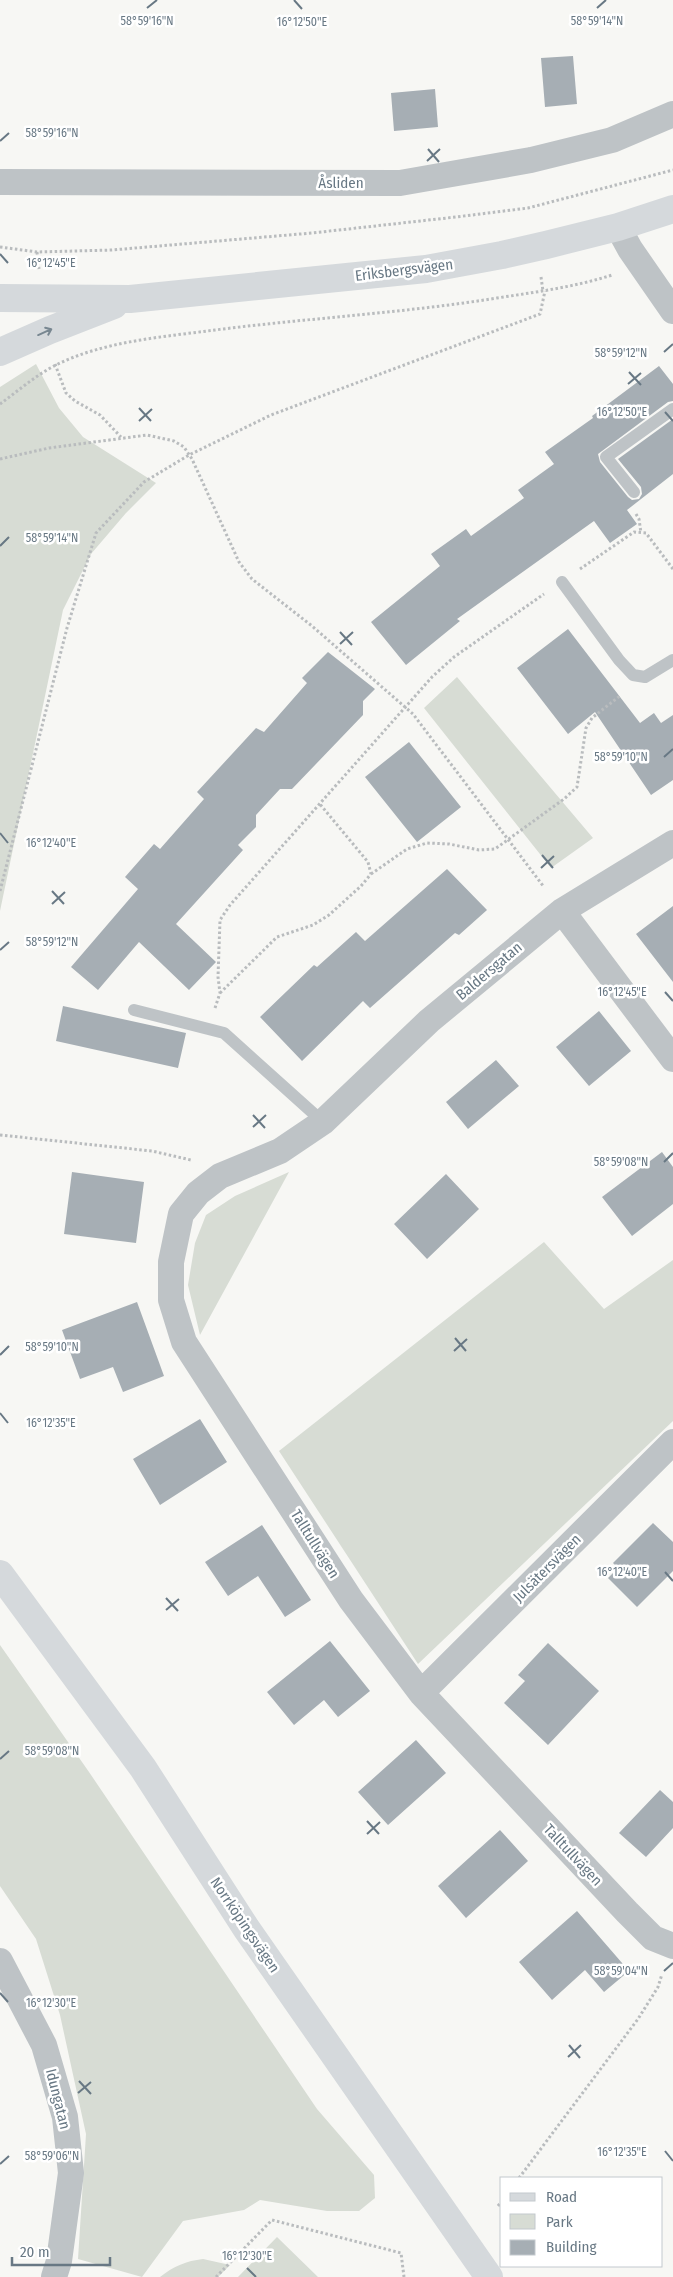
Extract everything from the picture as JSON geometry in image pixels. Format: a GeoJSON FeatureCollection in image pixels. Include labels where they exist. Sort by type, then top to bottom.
{"type":"FeatureCollection","features":[{"type":"Feature","properties":{"kind":"main road","name":"Eriksbergsvägen"},"geometry":{"type":"LineString","coordinates":[[0,298],[130,299],[426,269],[502,255],[618,227],[673,209]]}},
{"type":"Feature","properties":{"kind":"main road","name":"Eriksbergsvägen"},"geometry":{"type":"LineString","coordinates":[[0,352],[130,299]]}},
{"type":"Feature","properties":{"kind":"main road","name":"Norrköpingsvägen"},"geometry":{"type":"LineString","coordinates":[[0,1574],[144,1768],[246,1928],[489,2277]]}},
{"type":"Feature","properties":{"kind":"street","name":"Åsliden"},"geometry":{"type":"LineString","coordinates":[[0,182],[400,183],[531,160],[612,140],[673,114]]}},
{"type":"Feature","properties":{"kind":"street"},"geometry":{"type":"LineString","coordinates":[[618,227],[640,264],[673,311]]}},
{"type":"Feature","properties":{"kind":"street","name":"Baldersgatan"},"geometry":{"type":"LineString","coordinates":[[323,1122],[429,1021],[562,911],[673,843]]}},
{"type":"Feature","properties":{"kind":"street"},"geometry":{"type":"LineString","coordinates":[[562,911],[673,1059]]}},
{"type":"Feature","properties":{"kind":"street","name":"Talltullvägen"},"geometry":{"type":"LineString","coordinates":[[323,1122],[280,1151],[220,1176],[198,1193],[181,1214],[172,1262],[171,1300],[184,1342],[351,1600],[421,1694],[627,1912],[653,1938],[672,1947]]}},
{"type":"Feature","properties":{"kind":"street","name":"Julsätersvägen"},"geometry":{"type":"LineString","coordinates":[[421,1694],[673,1442]]}},
{"type":"Feature","properties":{"kind":"street","name":"Idungatan"},"geometry":{"type":"LineString","coordinates":[[0,1961],[44,2045],[64,2117],[71,2173],[54,2277]]}},
{"type":"Feature","properties":{"kind":"lane"},"geometry":{"type":"LineString","coordinates":[[634,492],[606,457],[673,409]]}},
{"type":"Feature","properties":{"kind":"lane"},"geometry":{"type":"LineString","coordinates":[[562,582],[619,660],[633,675],[645,677],[673,660]]}},
{"type":"Feature","properties":{"kind":"lane"},"geometry":{"type":"LineString","coordinates":[[134,1010],[224,1033],[323,1122]]}},
{"type":"Feature","properties":{"kind":"path"},"geometry":{"type":"LineString","coordinates":[[0,247],[36,252],[112,250],[312,233],[456,217],[528,208],[673,170]]}},
{"type":"Feature","properties":{"kind":"path"},"geometry":{"type":"LineString","coordinates":[[0,404],[55,366],[80,355],[167,336],[244,326],[442,307],[545,291],[591,282],[640,264]]}},
{"type":"Feature","properties":{"kind":"path"},"geometry":{"type":"LineString","coordinates":[[0,892],[67,628],[96,533],[144,482],[189,455],[271,415],[540,314],[545,291]]}},
{"type":"Feature","properties":{"kind":"path"},"geometry":{"type":"LineString","coordinates":[[55,366],[66,392],[75,401],[100,415],[121,437]]}},
{"type":"Feature","properties":{"kind":"path"},"geometry":{"type":"LineString","coordinates":[[0,460],[49,448],[147,435],[160,436],[184,447],[239,562],[252,580],[312,626],[413,714],[562,911]]}},
{"type":"Feature","properties":{"kind":"path"},"geometry":{"type":"LineString","coordinates":[[208,1029],[220,993],[218,977],[220,920],[230,905],[432,677],[454,657],[634,532],[646,533],[673,569]]}},
{"type":"Feature","properties":{"kind":"path"},"geometry":{"type":"LineString","coordinates":[[220,993],[277,937],[313,925],[329,915],[361,886],[371,874],[407,849],[427,843],[450,844],[479,850],[495,848],[564,799],[577,787],[586,728],[592,718],[618,699],[638,676]]}},
{"type":"Feature","properties":{"kind":"path"},"geometry":{"type":"LineString","coordinates":[[319,803],[368,862],[371,874]]}},
{"type":"Feature","properties":{"kind":"path"},"geometry":{"type":"LineString","coordinates":[[0,1135],[173,1154],[191,1160],[220,1176]]}},
{"type":"Feature","properties":{"kind":"path"},"geometry":{"type":"LineString","coordinates":[[520,2177],[638,2019],[658,1987],[672,1947]]}},
{"type":"Feature","properties":{"kind":"path"},"geometry":{"type":"LineString","coordinates":[[216,2277],[272,2220],[401,2253],[404,2277]]}},
{"type":"Feature","properties":{"kind":"green space"},"geometry":{"type":"Polygon","coordinates":[[[36,364],[59,408],[83,437],[156,483],[126,513],[91,554],[63,610],[0,911],[0,387],[36,364]]]}},
{"type":"Feature","properties":{"kind":"green space"},"geometry":{"type":"Polygon","coordinates":[[[457,677],[593,838],[551,868],[424,708],[457,677]]]}},
{"type":"Feature","properties":{"kind":"green space"},"geometry":{"type":"Polygon","coordinates":[[[289,1172],[200,1335],[188,1285],[195,1243],[206,1215],[235,1196],[289,1172]]]}},
{"type":"Feature","properties":{"kind":"green space"},"geometry":{"type":"Polygon","coordinates":[[[544,1242],[604,1309],[673,1260],[673,1421],[418,1664],[279,1451],[544,1242]]]}},
{"type":"Feature","properties":{"kind":"green space"},"geometry":{"type":"Polygon","coordinates":[[[0,1645],[89,1772],[317,2109],[374,2175],[375,2198],[359,2211],[327,2211],[260,2200],[244,2210],[183,2221],[142,2277],[78,2259],[86,2134],[60,2015],[36,1939],[0,1886],[0,1645]]]}},
{"type":"Feature","properties":{"kind":"green space"},"geometry":{"type":"Polygon","coordinates":[[[277,2237],[318,2277],[238,2277],[277,2237]]]}},
{"type":"Feature","properties":{"kind":"green space"},"geometry":{"type":"Polygon","coordinates":[[[203,2259],[230,2265],[218,2277],[160,2277],[180,2265],[203,2259]]]}},
{"type":"Feature","properties":{"kind":"building"},"geometry":{"type":"Polygon","coordinates":[[[573,56],[577,104],[545,107],[541,58],[573,56]]]}},
{"type":"Feature","properties":{"kind":"building"},"geometry":{"type":"Polygon","coordinates":[[[435,89],[438,127],[394,131],[391,93],[435,89]]]}},
{"type":"Feature","properties":{"kind":"building"},"geometry":{"type":"Polygon","coordinates":[[[659,366],[673,384],[673,401],[668,402],[598,454],[600,462],[628,497],[632,500],[639,499],[642,494],[641,487],[618,459],[673,419],[673,474],[627,510],[637,524],[610,543],[594,521],[457,619],[460,621],[406,665],[371,622],[440,566],[431,554],[466,529],[471,536],[524,498],[518,490],[554,464],[545,452],[593,418],[592,416],[659,366]]]}},
{"type":"Feature","properties":{"kind":"building"},"geometry":{"type":"Polygon","coordinates":[[[568,629],[640,723],[654,713],[661,723],[673,715],[673,780],[651,795],[595,712],[568,734],[517,668],[568,629]]]}},
{"type":"Feature","properties":{"kind":"building"},"geometry":{"type":"Polygon","coordinates":[[[328,652],[375,689],[363,701],[363,715],[292,789],[280,789],[256,815],[256,827],[238,845],[243,850],[176,924],[216,962],[189,990],[139,942],[98,990],[71,967],[138,889],[125,877],[154,844],[160,849],[204,799],[197,792],[256,728],[264,732],[307,683],[302,678],[328,652]]]}},
{"type":"Feature","properties":{"kind":"building"},"geometry":{"type":"Polygon","coordinates":[[[409,742],[461,807],[417,842],[365,777],[409,742]]]}},
{"type":"Feature","properties":{"kind":"building"},"geometry":{"type":"Polygon","coordinates":[[[447,869],[487,910],[459,935],[455,933],[370,1008],[363,1001],[302,1061],[260,1017],[314,965],[317,967],[356,932],[365,941],[447,869]]]}},
{"type":"Feature","properties":{"kind":"building"},"geometry":{"type":"Polygon","coordinates":[[[673,906],[673,982],[636,934],[673,906]]]}},
{"type":"Feature","properties":{"kind":"building"},"geometry":{"type":"Polygon","coordinates":[[[63,1006],[186,1033],[178,1068],[56,1041],[63,1006]]]}},
{"type":"Feature","properties":{"kind":"building"},"geometry":{"type":"Polygon","coordinates":[[[599,1011],[631,1051],[589,1086],[556,1047],[599,1011]]]}},
{"type":"Feature","properties":{"kind":"building"},"geometry":{"type":"Polygon","coordinates":[[[496,1060],[519,1086],[468,1129],[446,1102],[496,1060]]]}},
{"type":"Feature","properties":{"kind":"building"},"geometry":{"type":"Polygon","coordinates":[[[662,1152],[673,1167],[673,1204],[632,1236],[602,1197],[662,1152]]]}},
{"type":"Feature","properties":{"kind":"building"},"geometry":{"type":"Polygon","coordinates":[[[72,1172],[144,1182],[136,1243],[64,1234],[72,1172]]]}},
{"type":"Feature","properties":{"kind":"building"},"geometry":{"type":"Polygon","coordinates":[[[446,1174],[479,1209],[427,1259],[394,1224],[446,1174]]]}},
{"type":"Feature","properties":{"kind":"building"},"geometry":{"type":"Polygon","coordinates":[[[137,1302],[164,1376],[123,1392],[113,1367],[80,1379],[62,1330],[137,1302]]]}},
{"type":"Feature","properties":{"kind":"building"},"geometry":{"type":"Polygon","coordinates":[[[200,1419],[227,1462],[160,1505],[133,1459],[200,1419]]]}},
{"type":"Feature","properties":{"kind":"building"},"geometry":{"type":"Polygon","coordinates":[[[653,1523],[673,1542],[673,1571],[637,1607],[608,1578],[618,1568],[613,1563],[653,1523]]]}},
{"type":"Feature","properties":{"kind":"building"},"geometry":{"type":"Polygon","coordinates":[[[262,1525],[311,1600],[285,1617],[258,1576],[228,1596],[205,1562],[262,1525]]]}},
{"type":"Feature","properties":{"kind":"building"},"geometry":{"type":"Polygon","coordinates":[[[330,1641],[370,1691],[338,1717],[324,1700],[294,1725],[267,1692],[330,1641]]]}},
{"type":"Feature","properties":{"kind":"building"},"geometry":{"type":"Polygon","coordinates":[[[548,1643],[599,1691],[548,1745],[504,1703],[525,1681],[518,1675],[548,1643]]]}},
{"type":"Feature","properties":{"kind":"building"},"geometry":{"type":"Polygon","coordinates":[[[416,1740],[446,1773],[388,1825],[358,1792],[416,1740]]]}},
{"type":"Feature","properties":{"kind":"building"},"geometry":{"type":"Polygon","coordinates":[[[660,1790],[673,1802],[673,1828],[646,1857],[619,1833],[660,1790]]]}},
{"type":"Feature","properties":{"kind":"building"},"geometry":{"type":"Polygon","coordinates":[[[500,1830],[528,1861],[466,1918],[438,1886],[500,1830]]]}},
{"type":"Feature","properties":{"kind":"building"},"geometry":{"type":"Polygon","coordinates":[[[577,1911],[629,1971],[604,1992],[585,1970],[552,2000],[519,1962],[577,1911]]]}}]}
